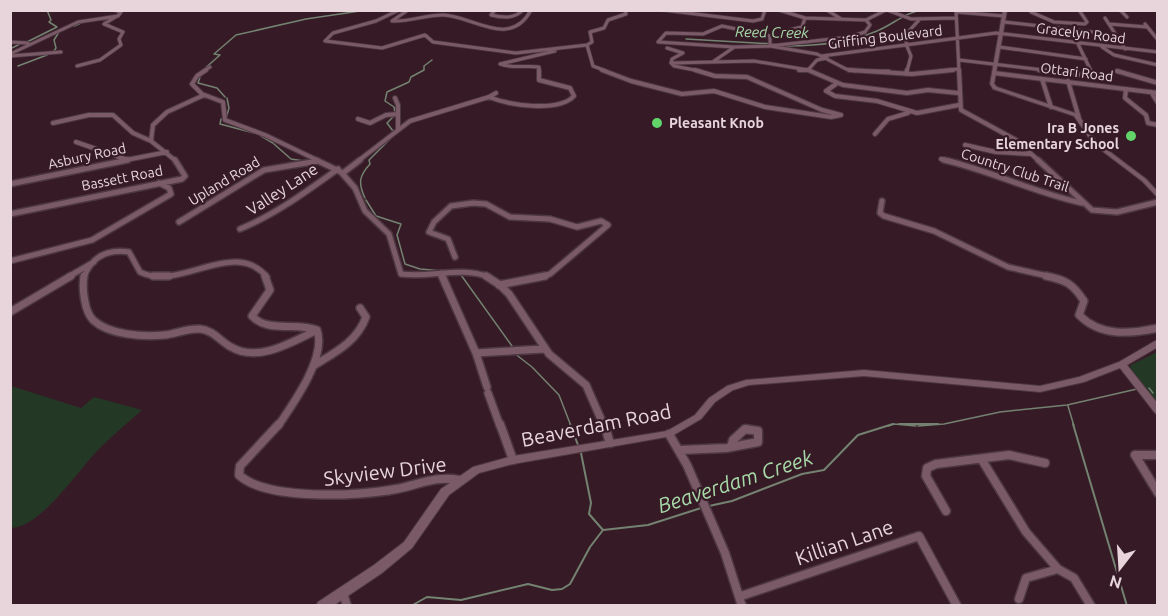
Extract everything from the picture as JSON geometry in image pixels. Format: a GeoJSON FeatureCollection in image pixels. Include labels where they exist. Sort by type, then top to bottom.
{"type":"FeatureCollection","features":[{"type":"Feature","properties":{"kind":"street"},"geometry":{"type":"LineString","coordinates":[[77,66],[100,60],[121,45],[119,39],[123,32],[104,24],[121,12],[114,10]]}},
{"type":"Feature","properties":{"kind":"street"},"geometry":{"type":"LineString","coordinates":[[399,10],[376,21],[331,34],[325,41],[382,48],[425,34],[433,42],[527,53],[587,45],[592,42],[590,32],[604,28],[608,21],[626,14],[625,10]]}},
{"type":"Feature","properties":{"kind":"street"},"geometry":{"type":"LineString","coordinates":[[408,10],[392,21],[452,16],[496,29],[519,23],[528,17],[531,10]]}},
{"type":"Feature","properties":{"kind":"street"},"geometry":{"type":"LineString","coordinates":[[495,10],[491,15],[501,17],[515,16],[523,10]]}},
{"type":"Feature","properties":{"kind":"street"},"geometry":{"type":"LineString","coordinates":[[663,10],[753,21],[762,19],[765,10]]}},
{"type":"Feature","properties":{"kind":"street"},"geometry":{"type":"LineString","coordinates":[[779,10],[804,18],[842,20],[866,20],[886,10],[900,17],[956,18]]}},
{"type":"Feature","properties":{"kind":"street"},"geometry":{"type":"LineString","coordinates":[[827,10],[842,20]]}},
{"type":"Feature","properties":{"kind":"street"},"geometry":{"type":"LineString","coordinates":[[1031,10],[1047,20],[1085,24],[1087,22],[1079,10]]}},
{"type":"Feature","properties":{"kind":"street"},"geometry":{"type":"LineString","coordinates":[[1120,10],[1127,17]]}},
{"type":"Feature","properties":{"kind":"street"},"geometry":{"type":"LineString","coordinates":[[1079,118],[995,88],[992,84],[1005,13],[956,11],[959,60],[958,93],[961,110],[1016,140],[1083,203]]}},
{"type":"Feature","properties":{"kind":"street"},"geometry":{"type":"LineString","coordinates":[[10,55],[83,20],[118,16]]}},
{"type":"Feature","properties":{"kind":"street"},"geometry":{"type":"LineString","coordinates":[[785,31],[802,27],[805,22],[804,18]]}},
{"type":"Feature","properties":{"kind":"street"},"geometry":{"type":"LineString","coordinates":[[1105,18],[1125,49]]}},
{"type":"Feature","properties":{"kind":"street"},"geometry":{"type":"LineString","coordinates":[[906,74],[911,56],[907,46],[908,32],[920,19]]}},
{"type":"Feature","properties":{"kind":"street"},"geometry":{"type":"LineString","coordinates":[[658,42],[734,47],[770,46],[860,35],[869,28],[866,20]]}},
{"type":"Feature","properties":{"kind":"street"},"geometry":{"type":"LineString","coordinates":[[1004,22],[1093,32]]}},
{"type":"Feature","properties":{"kind":"street"},"geometry":{"type":"LineString","coordinates":[[1109,24],[1146,26],[1158,40]]}},
{"type":"Feature","properties":{"kind":"street"},"geometry":{"type":"LineString","coordinates":[[658,42],[661,36],[670,32],[703,34],[723,26],[770,36],[770,46]]}},
{"type":"Feature","properties":{"kind":"street","name":"Griffing Boulevard"},"geometry":{"type":"LineString","coordinates":[[824,57],[1002,34]]}},
{"type":"Feature","properties":{"kind":"street","name":"Gracelyn Road"},"geometry":{"type":"LineString","coordinates":[[1002,34],[1158,52]]}},
{"type":"Feature","properties":{"kind":"street"},"geometry":{"type":"LineString","coordinates":[[10,42],[31,43]]}},
{"type":"Feature","properties":{"kind":"street"},"geometry":{"type":"LineString","coordinates":[[658,42],[658,45],[662,47],[683,53],[672,59],[671,63]]}},
{"type":"Feature","properties":{"kind":"street"},"geometry":{"type":"LineString","coordinates":[[1078,44],[1099,85]]}},
{"type":"Feature","properties":{"kind":"street"},"geometry":{"type":"LineString","coordinates":[[587,45],[593,66],[638,83],[686,95],[714,91],[765,107],[831,117],[841,115],[822,110],[747,77],[705,74],[693,69],[674,66],[671,63]]}},
{"type":"Feature","properties":{"kind":"street"},"geometry":{"type":"LineString","coordinates":[[489,97],[539,105],[570,101],[574,96],[570,88],[546,84],[539,80],[539,67],[528,65],[505,67],[500,64],[545,55],[569,46]]}},
{"type":"Feature","properties":{"kind":"street"},"geometry":{"type":"LineString","coordinates":[[770,46],[824,57],[849,71],[880,70],[906,74],[958,69]]}},
{"type":"Feature","properties":{"kind":"street"},"geometry":{"type":"LineString","coordinates":[[714,61],[734,47]]}},
{"type":"Feature","properties":{"kind":"street"},"geometry":{"type":"LineString","coordinates":[[999,47],[1086,59]]}},
{"type":"Feature","properties":{"kind":"street"},"geometry":{"type":"LineString","coordinates":[[1102,47],[1114,56],[1158,65]]}},
{"type":"Feature","properties":{"kind":"street"},"geometry":{"type":"LineString","coordinates":[[10,55],[61,52]]}},
{"type":"Feature","properties":{"kind":"street"},"geometry":{"type":"LineString","coordinates":[[808,69],[824,57]]}},
{"type":"Feature","properties":{"kind":"street"},"geometry":{"type":"LineString","coordinates":[[959,60],[1093,76]]}},
{"type":"Feature","properties":{"kind":"street"},"geometry":{"type":"LineString","coordinates":[[671,63],[754,61],[792,70],[808,69],[837,84],[907,93],[928,90],[958,93]]}},
{"type":"Feature","properties":{"kind":"street"},"geometry":{"type":"LineString","coordinates":[[210,67],[192,83],[194,88],[223,102],[224,119],[227,122],[265,135],[343,173],[355,188],[365,211],[388,234],[401,274],[414,276],[480,273],[498,285],[528,321],[544,349],[590,391],[610,443]]}},
{"type":"Feature","properties":{"kind":"street"},"geometry":{"type":"LineString","coordinates":[[1117,71],[1158,82]]}},
{"type":"Feature","properties":{"kind":"street"},"geometry":{"type":"LineString","coordinates":[[1058,72],[1068,82],[1079,118],[1088,135],[1095,143],[1144,180],[1158,196]]}},
{"type":"Feature","properties":{"kind":"street","name":"Ottari Road"},"geometry":{"type":"LineString","coordinates":[[994,73],[1158,93]]}},
{"type":"Feature","properties":{"kind":"street"},"geometry":{"type":"LineString","coordinates":[[1042,79],[1051,107]]}},
{"type":"Feature","properties":{"kind":"street"},"geometry":{"type":"LineString","coordinates":[[837,84],[826,91],[846,98],[877,101],[911,112]]}},
{"type":"Feature","properties":{"kind":"street"},"geometry":{"type":"LineString","coordinates":[[1126,89],[1125,98],[1146,116],[1148,123],[1158,125]]}},
{"type":"Feature","properties":{"kind":"street"},"geometry":{"type":"LineString","coordinates":[[1151,92],[1158,103]]}},
{"type":"Feature","properties":{"kind":"street"},"geometry":{"type":"LineString","coordinates":[[343,173],[410,121],[496,93]]}},
{"type":"Feature","properties":{"kind":"street","name":"Bassett Road"},"geometry":{"type":"LineString","coordinates":[[10,214],[185,176],[167,152],[151,141],[153,125],[158,119],[204,94]]}},
{"type":"Feature","properties":{"kind":"street"},"geometry":{"type":"LineString","coordinates":[[395,98],[398,129]]}},
{"type":"Feature","properties":{"kind":"street"},"geometry":{"type":"LineString","coordinates":[[875,134],[884,121],[898,114],[932,112],[959,105]]}},
{"type":"Feature","properties":{"kind":"street"},"geometry":{"type":"LineString","coordinates":[[358,119],[370,123],[386,115],[398,114]]}},
{"type":"Feature","properties":{"kind":"street"},"geometry":{"type":"LineString","coordinates":[[53,123],[89,115],[113,115],[133,133],[151,141]]}},
{"type":"Feature","properties":{"kind":"street"},"geometry":{"type":"LineString","coordinates":[[76,142],[128,160]]}},
{"type":"Feature","properties":{"kind":"street"},"geometry":{"type":"LineString","coordinates":[[965,145],[996,152],[1031,154]]}},
{"type":"Feature","properties":{"kind":"street","name":"Asbury Road"},"geometry":{"type":"LineString","coordinates":[[10,184],[167,152]]}},
{"type":"Feature","properties":{"kind":"street","name":"Country Club Trail"},"geometry":{"type":"LineString","coordinates":[[941,159],[969,165],[1024,188],[1083,203],[1092,210],[1107,214],[1158,202]]}},
{"type":"Feature","properties":{"kind":"street","name":"Upland Road"},"geometry":{"type":"LineString","coordinates":[[179,222],[264,170],[318,161]]}},
{"type":"Feature","properties":{"kind":"street","name":"Valley Lane"},"geometry":{"type":"LineString","coordinates":[[240,229],[253,224],[299,197],[338,169]]}},
{"type":"Feature","properties":{"kind":"street"},"geometry":{"type":"LineString","coordinates":[[10,261],[74,245],[103,235],[171,194],[169,188],[158,183]]}},
{"type":"Feature","properties":{"kind":"street"},"geometry":{"type":"LineString","coordinates":[[882,201],[880,213],[884,216],[934,231],[1008,267],[1068,283],[1084,301],[1079,315],[1083,320],[1098,328],[1127,333],[1158,327]]}},
{"type":"Feature","properties":{"kind":"street"},"geometry":{"type":"LineString","coordinates":[[455,257],[448,239],[429,232],[434,222],[457,204],[486,204],[510,217],[550,219],[577,227],[601,221],[608,225],[550,274],[531,280],[498,285]]}},
{"type":"Feature","properties":{"kind":"street"},"geometry":{"type":"LineString","coordinates":[[10,312],[94,262],[108,251],[125,250],[131,254],[138,270],[151,276],[166,276],[234,262],[247,263],[260,269],[270,283],[270,291],[252,316],[254,321],[260,325],[297,324],[317,330]]}},
{"type":"Feature","properties":{"kind":"street"},"geometry":{"type":"LineString","coordinates":[[94,262],[82,283],[89,312],[92,319],[116,330],[146,337],[199,329],[214,334],[232,349],[246,352],[276,347],[317,330]]}},
{"type":"Feature","properties":{"kind":"street"},"geometry":{"type":"LineString","coordinates":[[441,273],[476,353],[513,460]]}},
{"type":"Feature","properties":{"kind":"street"},"geometry":{"type":"LineString","coordinates":[[313,366],[346,344],[360,331],[366,317],[360,308]]}},
{"type":"Feature","properties":{"kind":"street","name":"Skyview Drive"},"geometry":{"type":"LineString","coordinates":[[317,330],[320,338],[307,384],[276,429],[240,466],[239,475],[245,482],[287,492],[322,496],[397,489],[448,477],[459,480]]}},
{"type":"Feature","properties":{"kind":"street","name":"Beaverdam Road"},"geometry":{"type":"LineString","coordinates":[[322,606],[408,545],[432,508],[459,480],[476,470],[513,460],[669,434],[698,417],[712,400],[730,388],[749,381],[864,373],[1040,388],[1081,380],[1122,364],[1158,344]]}},
{"type":"Feature","properties":{"kind":"street"},"geometry":{"type":"LineString","coordinates":[[476,353],[544,349]]}},
{"type":"Feature","properties":{"kind":"street"},"geometry":{"type":"LineString","coordinates":[[1122,364],[1158,411]]}},
{"type":"Feature","properties":{"kind":"street"},"geometry":{"type":"LineString","coordinates":[[669,434],[680,450],[708,514],[741,601]]}},
{"type":"Feature","properties":{"kind":"street"},"geometry":{"type":"LineString","coordinates":[[680,450],[731,447]]}},
{"type":"Feature","properties":{"kind":"street"},"geometry":{"type":"LineString","coordinates":[[946,511],[926,476],[927,468],[936,464],[1009,455],[1045,463]]}},
{"type":"Feature","properties":{"kind":"street"},"geometry":{"type":"LineString","coordinates":[[1158,455],[1135,455],[1158,494]]}},
{"type":"Feature","properties":{"kind":"street"},"geometry":{"type":"LineString","coordinates":[[982,460],[1018,519],[1050,563],[1074,579],[1091,606]]}},
{"type":"Feature","properties":{"kind":"street","name":"Killian Lane"},"geometry":{"type":"LineString","coordinates":[[741,601],[919,536],[957,606]]}},
{"type":"Feature","properties":{"kind":"street"},"geometry":{"type":"LineString","coordinates":[[1019,599],[1026,578],[1058,569]]}},
{"type":"Feature","properties":{"kind":"street"},"geometry":{"type":"LineString","coordinates":[[343,593],[347,606]]}},
{"type":"Feature","properties":{"kind":"green space"},"geometry":{"type":"Polygon","coordinates":[[[1157,352],[1157,403],[1130,370],[1131,365],[1157,352]]]}},
{"type":"Feature","properties":{"kind":"green space"},"geometry":{"type":"Polygon","coordinates":[[[11,386],[81,408],[94,397],[142,410],[103,445],[36,518],[11,528],[11,386]]]}},
{"type":"Feature","properties":{"kind":"waterway"},"geometry":{"type":"LineString","coordinates":[[27,42],[57,27],[49,22],[51,20],[47,10]]}},
{"type":"Feature","properties":{"kind":"waterway","name":"Reed Creek"},"geometry":{"type":"LineString","coordinates":[[786,46],[844,41],[877,31],[911,13],[923,10]]}},
{"type":"Feature","properties":{"kind":"waterway"},"geometry":{"type":"LineString","coordinates":[[203,70],[220,55],[214,54],[236,35],[306,19],[360,11]]}},
{"type":"Feature","properties":{"kind":"waterway"},"geometry":{"type":"LineString","coordinates":[[74,26],[81,23]]}},
{"type":"Feature","properties":{"kind":"waterway"},"geometry":{"type":"LineString","coordinates":[[54,51],[56,48],[54,40],[59,32]]}},
{"type":"Feature","properties":{"kind":"waterway","name":"Reed Creek"},"geometry":{"type":"LineString","coordinates":[[686,39],[775,44]]}},
{"type":"Feature","properties":{"kind":"waterway"},"geometry":{"type":"LineString","coordinates":[[10,49],[20,44]]}},
{"type":"Feature","properties":{"kind":"waterway"},"geometry":{"type":"LineString","coordinates":[[18,66],[47,55]]}},
{"type":"Feature","properties":{"kind":"waterway"},"geometry":{"type":"LineString","coordinates":[[395,112],[394,107],[385,101],[387,92],[409,82],[411,77],[424,70],[424,66],[432,60]]}},
{"type":"Feature","properties":{"kind":"waterway"},"geometry":{"type":"LineString","coordinates":[[200,77],[198,83],[217,88],[225,97]]}},
{"type":"Feature","properties":{"kind":"waterway"},"geometry":{"type":"LineString","coordinates":[[227,98],[229,108],[227,115]]}},
{"type":"Feature","properties":{"kind":"waterway"},"geometry":{"type":"LineString","coordinates":[[393,131],[387,123],[395,115]]}},
{"type":"Feature","properties":{"kind":"waterway"},"geometry":{"type":"LineString","coordinates":[[221,119],[220,124],[254,133]]}},
{"type":"Feature","properties":{"kind":"waterway"},"geometry":{"type":"LineString","coordinates":[[261,136],[273,143]]}},
{"type":"Feature","properties":{"kind":"waterway"},"geometry":{"type":"LineString","coordinates":[[365,198],[361,188],[362,176],[370,164],[369,160],[390,139]]}},
{"type":"Feature","properties":{"kind":"waterway"},"geometry":{"type":"LineString","coordinates":[[274,144],[291,159],[304,161]]}},
{"type":"Feature","properties":{"kind":"waterway"},"geometry":{"type":"LineString","coordinates":[[337,172],[346,181]]}},
{"type":"Feature","properties":{"kind":"waterway"},"geometry":{"type":"LineString","coordinates":[[366,200],[376,216],[401,224],[397,235],[405,264],[420,269],[443,271]]}},
{"type":"Feature","properties":{"kind":"waterway"},"geometry":{"type":"LineString","coordinates":[[461,275],[512,346]]}},
{"type":"Feature","properties":{"kind":"waterway"},"geometry":{"type":"LineString","coordinates":[[514,353],[532,367],[559,395],[571,426]]}},
{"type":"Feature","properties":{"kind":"waterway","name":"Beaverdam Creek"},"geometry":{"type":"LineString","coordinates":[[1149,388],[1153,393]]}},
{"type":"Feature","properties":{"kind":"waterway","name":"Beaverdam Creek"},"geometry":{"type":"LineString","coordinates":[[918,426],[944,424],[1000,412],[1067,405],[1137,389]]}},
{"type":"Feature","properties":{"kind":"waterway"},"geometry":{"type":"LineString","coordinates":[[1068,406],[1074,426]]}},
{"type":"Feature","properties":{"kind":"waterway"},"geometry":{"type":"LineString","coordinates":[[570,424],[578,445]]}},
{"type":"Feature","properties":{"kind":"waterway","name":"Beaverdam Creek"},"geometry":{"type":"LineString","coordinates":[[709,506],[732,501],[802,474],[824,470],[858,435],[893,424]]}},
{"type":"Feature","properties":{"kind":"waterway","name":"Beaverdam Creek"},"geometry":{"type":"LineString","coordinates":[[888,426],[894,424],[916,426]]}},
{"type":"Feature","properties":{"kind":"waterway","name":"Beaverdam Creek"},"geometry":{"type":"LineString","coordinates":[[899,424],[938,424]]}},
{"type":"Feature","properties":{"kind":"waterway"},"geometry":{"type":"LineString","coordinates":[[1073,424],[1127,606]]}},
{"type":"Feature","properties":{"kind":"waterway"},"geometry":{"type":"LineString","coordinates":[[581,453],[591,503],[589,514],[603,530]]}},
{"type":"Feature","properties":{"kind":"waterway","name":"Beaverdam Creek"},"geometry":{"type":"LineString","coordinates":[[603,530],[648,525],[701,508]]}},
{"type":"Feature","properties":{"kind":"waterway","name":"Beaverdam Creek"},"geometry":{"type":"LineString","coordinates":[[411,606],[427,597],[461,600],[528,584],[552,590],[562,589],[570,584],[590,547],[603,530]]}},
{"type":"Feature","properties":{"kind":"place","name":"Pleasant Knob"},"geometry":{"type":"Point","coordinates":[657,123]}},
{"type":"Feature","properties":{"kind":"place","name":"Ira B Jones Elementary School"},"geometry":{"type":"Point","coordinates":[1131,136]}}]}
